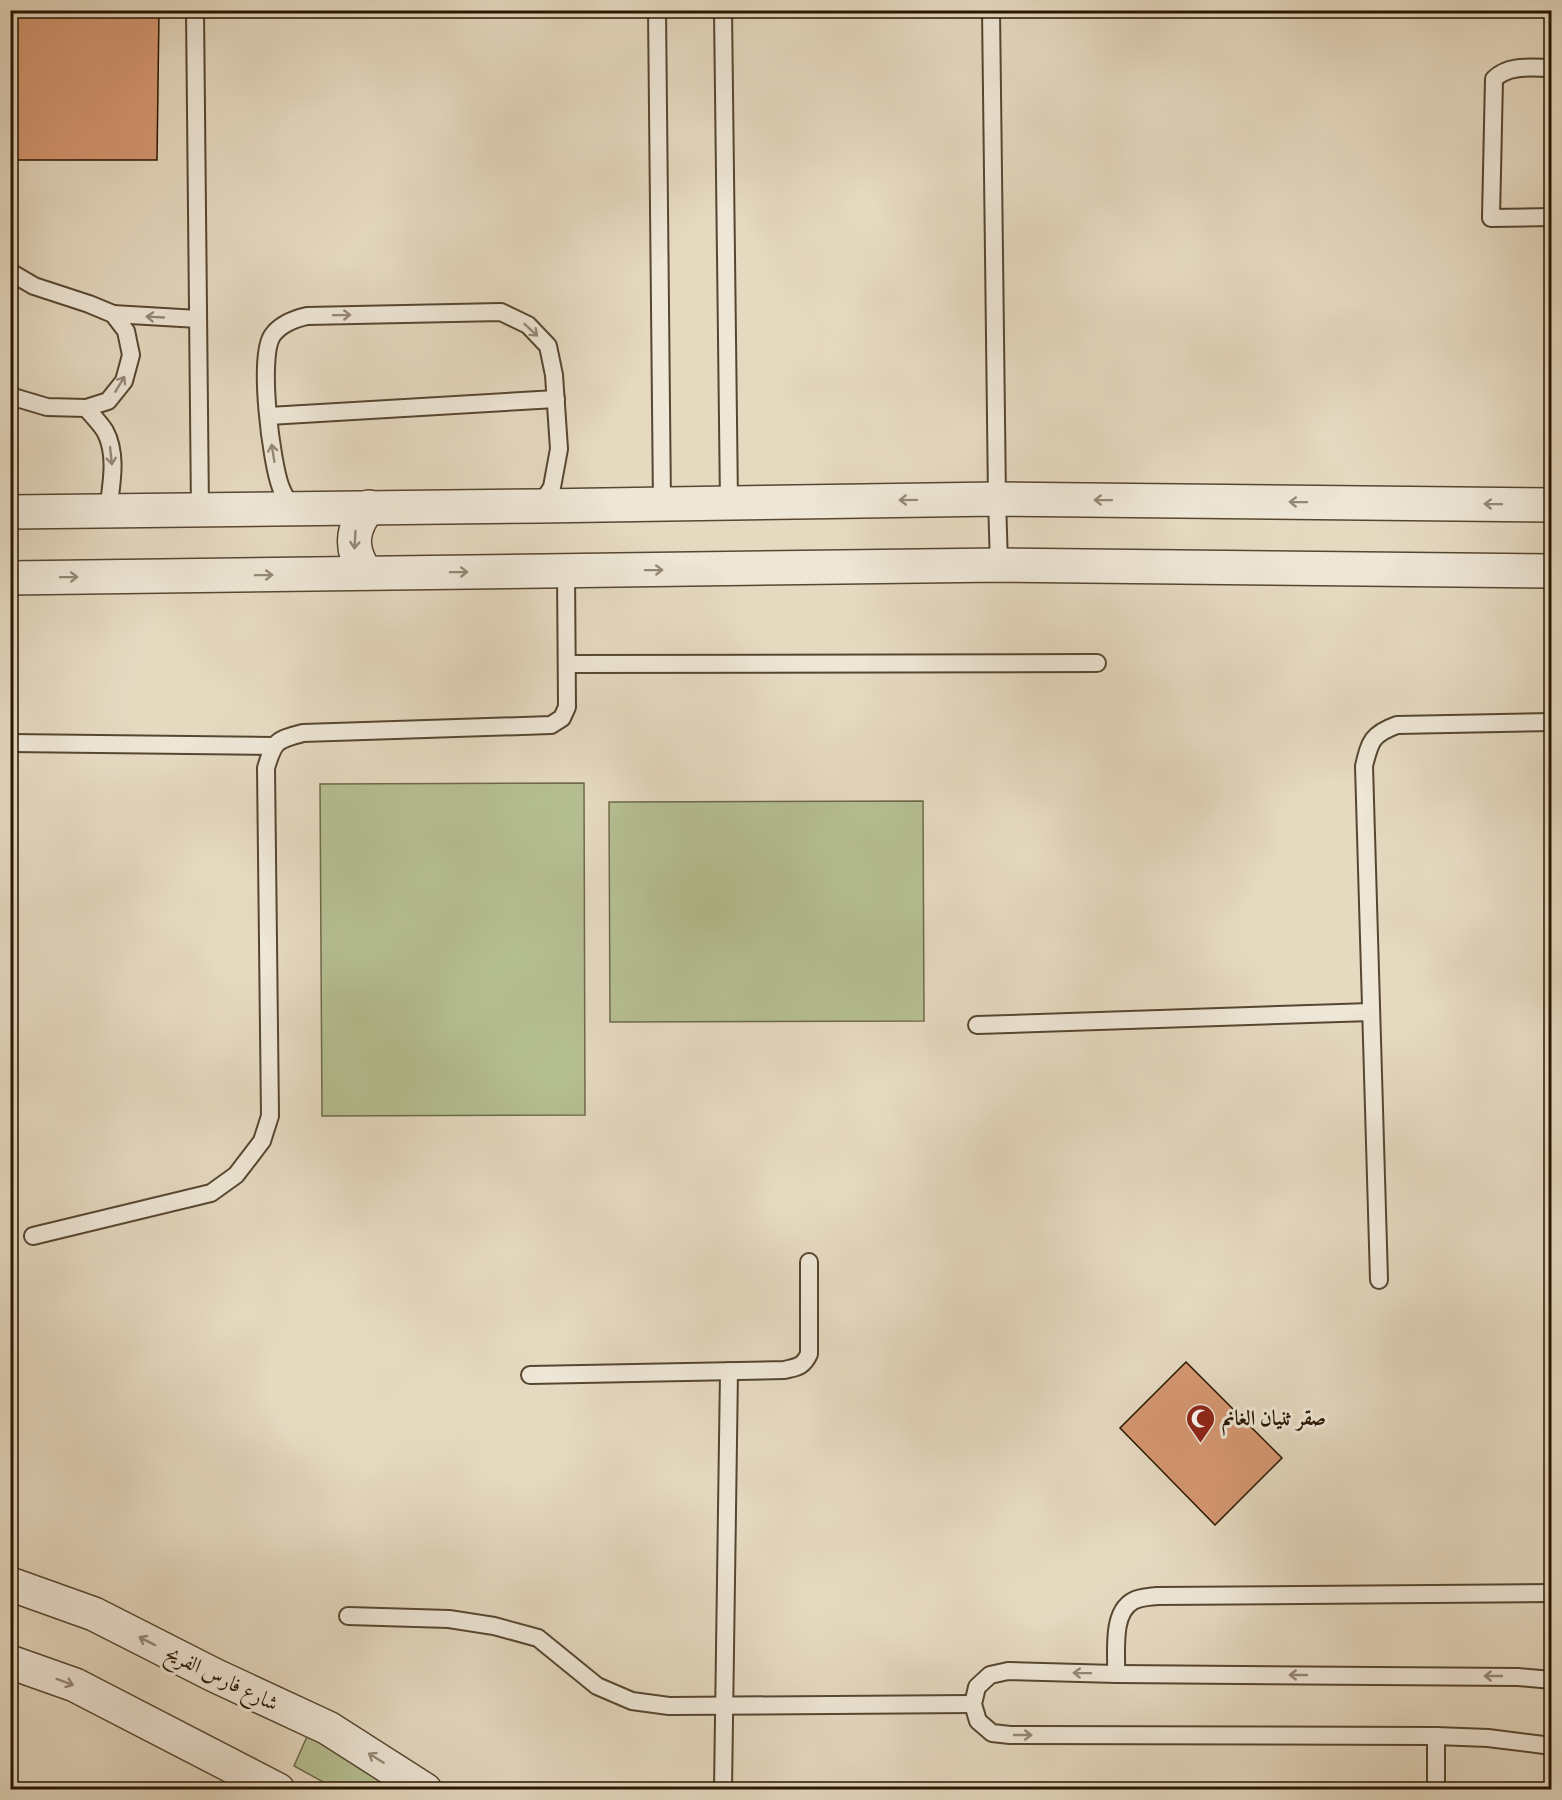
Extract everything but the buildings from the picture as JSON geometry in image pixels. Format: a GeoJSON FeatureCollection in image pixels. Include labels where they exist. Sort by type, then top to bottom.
{"type":"FeatureCollection","features":[{"type":"Feature","properties":{"kind":"street"},"geometry":{"type":"LineString","coordinates":[[10,512],[997,499],[1551,505]]}},
{"type":"Feature","properties":{"kind":"street"},"geometry":{"type":"LineString","coordinates":[[366,573],[358,562],[354,548],[354,535],[362,515],[369,507]]}},
{"type":"Feature","properties":{"kind":"street"},"geometry":{"type":"LineString","coordinates":[[10,578],[999,565],[1551,571]]}},
{"type":"Feature","properties":{"kind":"street","name":"شارع فارس الفريح"},"geometry":{"type":"LineString","coordinates":[[10,1584],[94,1614],[214,1675],[328,1728],[425,1790]]}},
{"type":"Feature","properties":{"kind":"street"},"geometry":{"type":"LineString","coordinates":[[10,1662],[75,1685],[279,1790]]}},
{"type":"Feature","properties":{"kind":"lane"},"geometry":{"type":"LineString","coordinates":[[195,10],[200,510]]}},
{"type":"Feature","properties":{"kind":"lane"},"geometry":{"type":"LineString","coordinates":[[657,10],[662,504]]}},
{"type":"Feature","properties":{"kind":"lane"},"geometry":{"type":"LineString","coordinates":[[723,10],[729,502]]}},
{"type":"Feature","properties":{"kind":"lane"},"geometry":{"type":"LineString","coordinates":[[992,10],[999,565]]}},
{"type":"Feature","properties":{"kind":"lane"},"geometry":{"type":"LineString","coordinates":[[1551,68],[1512,69],[1500,73],[1494,79],[1491,218],[1551,217]]}},
{"type":"Feature","properties":{"kind":"lane"},"geometry":{"type":"LineString","coordinates":[[10,273],[34,286],[89,303],[113,314],[198,319]]}},
{"type":"Feature","properties":{"kind":"lane"},"geometry":{"type":"LineString","coordinates":[[291,509],[281,488],[273,456],[265,362],[272,337],[290,320],[308,316],[501,312],[528,325],[548,346],[554,375],[559,449],[552,487],[540,506]]}},
{"type":"Feature","properties":{"kind":"lane"},"geometry":{"type":"LineString","coordinates":[[10,396],[47,407],[86,408],[108,401],[124,381],[131,355],[126,331],[113,314]]}},
{"type":"Feature","properties":{"kind":"lane"},"geometry":{"type":"LineString","coordinates":[[269,416],[556,399]]}},
{"type":"Feature","properties":{"kind":"lane"},"geometry":{"type":"LineString","coordinates":[[86,408],[105,431],[111,450],[112,475],[108,511]]}},
{"type":"Feature","properties":{"kind":"lane"},"geometry":{"type":"LineString","coordinates":[[10,743],[273,746],[285,738],[303,734],[551,725],[562,718],[567,707],[566,571]]}},
{"type":"Feature","properties":{"kind":"lane"},"geometry":{"type":"LineString","coordinates":[[567,664],[1097,663]]}},
{"type":"Feature","properties":{"kind":"lane"},"geometry":{"type":"LineString","coordinates":[[1379,1280],[1364,766],[1369,745],[1381,731],[1397,725],[1551,722]]}},
{"type":"Feature","properties":{"kind":"lane"},"geometry":{"type":"LineString","coordinates":[[33,1236],[211,1192],[236,1175],[262,1141],[270,1116],[266,768],[273,746]]}},
{"type":"Feature","properties":{"kind":"lane"},"geometry":{"type":"LineString","coordinates":[[977,1025],[1371,1012]]}},
{"type":"Feature","properties":{"kind":"lane"},"geometry":{"type":"LineString","coordinates":[[530,1375],[795,1368],[805,1363],[809,1354],[809,1263]]}},
{"type":"Feature","properties":{"kind":"lane"},"geometry":{"type":"LineString","coordinates":[[723,1790],[729,1371]]}},
{"type":"Feature","properties":{"kind":"lane"},"geometry":{"type":"LineString","coordinates":[[1116,1674],[1118,1628],[1122,1612],[1132,1601],[1142,1598],[1157,1596],[1551,1593]]}},
{"type":"Feature","properties":{"kind":"lane"},"geometry":{"type":"LineString","coordinates":[[348,1616],[449,1619],[494,1626],[538,1638],[597,1686],[632,1701],[669,1706],[973,1704]]}},
{"type":"Feature","properties":{"kind":"lane"},"geometry":{"type":"LineString","coordinates":[[1551,1680],[1518,1677],[1008,1671],[990,1675],[977,1686],[973,1704],[978,1721],[992,1733],[1010,1735],[1436,1736],[1488,1738],[1551,1746]]}},
{"type":"Feature","properties":{"kind":"lane"},"geometry":{"type":"LineString","coordinates":[[1436,1736],[1436,1790]]}},
{"type":"Feature","properties":{"kind":"green space"},"geometry":{"type":"Polygon","coordinates":[[[584,783],[585,1115],[322,1116],[320,784],[584,783]]]}},
{"type":"Feature","properties":{"kind":"green space"},"geometry":{"type":"Polygon","coordinates":[[[923,801],[924,1021],[610,1022],[609,802],[923,801]]]}},
{"type":"Feature","properties":{"kind":"green space"},"geometry":{"type":"Polygon","coordinates":[[[309,1732],[407,1789],[336,1789],[294,1766],[309,1732]]]}},
{"type":"Feature","properties":{"kind":"place","name":"صقر ثنيان الغانم"},"geometry":{"type":"Point","coordinates":[1201,1444]}}]}
